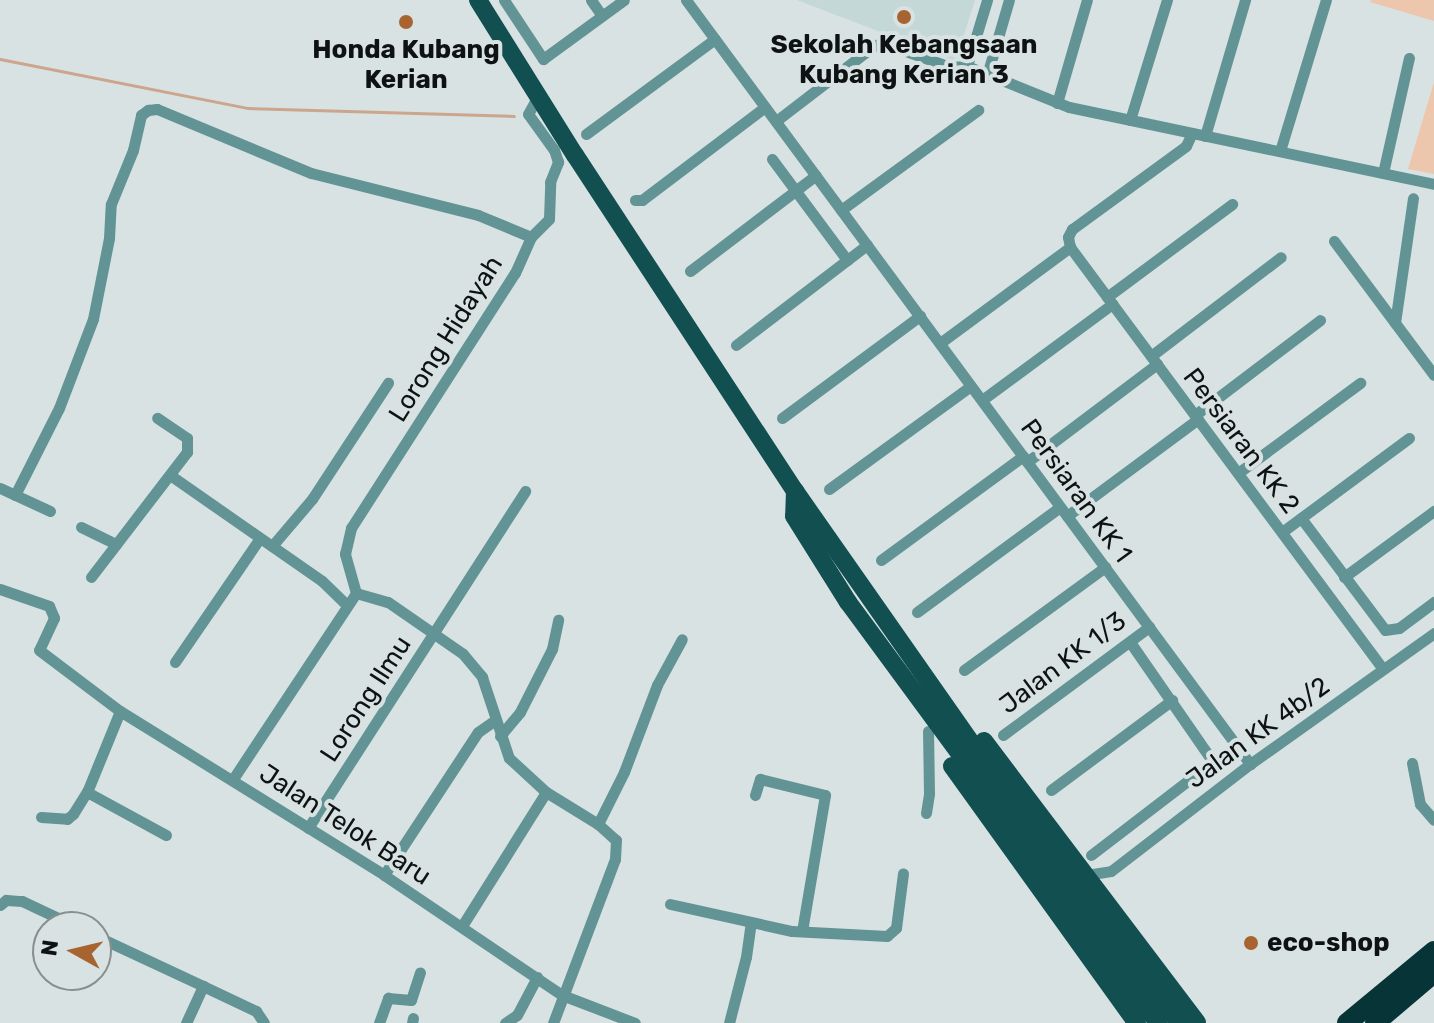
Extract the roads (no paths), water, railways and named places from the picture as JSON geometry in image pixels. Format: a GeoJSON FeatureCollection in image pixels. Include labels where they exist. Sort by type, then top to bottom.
{"type":"FeatureCollection","features":[{"type":"Feature","properties":{"kind":"highway"},"geometry":{"type":"LineString","coordinates":[[1347,1023],[1434,951]]}},
{"type":"Feature","properties":{"kind":"highway"},"geometry":{"type":"LineString","coordinates":[[1375,1023],[1434,973]]}},
{"type":"Feature","properties":{"kind":"main road"},"geometry":{"type":"LineString","coordinates":[[478,0],[795,491],[855,595],[1158,1023]]}},
{"type":"Feature","properties":{"kind":"main road"},"geometry":{"type":"LineString","coordinates":[[855,595],[891,677],[994,828],[1137,1023]]}},
{"type":"Feature","properties":{"kind":"main road"},"geometry":{"type":"LineString","coordinates":[[855,595],[1086,875],[1197,1023]]}},
{"type":"Feature","properties":{"kind":"main road"},"geometry":{"type":"LineString","coordinates":[[1010,812],[1179,1023]]}},
{"type":"Feature","properties":{"kind":"street"},"geometry":{"type":"LineString","coordinates":[[504,0],[543,59],[624,0]]}},
{"type":"Feature","properties":{"kind":"street"},"geometry":{"type":"LineString","coordinates":[[591,0],[602,16]]}},
{"type":"Feature","properties":{"kind":"street","name":"Persiaran KK 1"},"geometry":{"type":"LineString","coordinates":[[686,0],[1250,764]]}},
{"type":"Feature","properties":{"kind":"street"},"geometry":{"type":"LineString","coordinates":[[967,66],[987,0]]}},
{"type":"Feature","properties":{"kind":"street"},"geometry":{"type":"LineString","coordinates":[[987,75],[1009,0]]}},
{"type":"Feature","properties":{"kind":"street"},"geometry":{"type":"LineString","coordinates":[[1057,103],[1087,0]]}},
{"type":"Feature","properties":{"kind":"street"},"geometry":{"type":"LineString","coordinates":[[1130,120],[1167,0]]}},
{"type":"Feature","properties":{"kind":"street"},"geometry":{"type":"LineString","coordinates":[[1205,136],[1245,0]]}},
{"type":"Feature","properties":{"kind":"street"},"geometry":{"type":"LineString","coordinates":[[1280,151],[1326,0]]}},
{"type":"Feature","properties":{"kind":"street"},"geometry":{"type":"LineString","coordinates":[[586,134],[715,39]]}},
{"type":"Feature","properties":{"kind":"street"},"geometry":{"type":"LineString","coordinates":[[776,121],[855,60],[883,43],[950,67],[967,66],[1057,103],[1434,184]]}},
{"type":"Feature","properties":{"kind":"street"},"geometry":{"type":"LineString","coordinates":[[1383,173],[1409,58]]}},
{"type":"Feature","properties":{"kind":"street","name":"Lorong Hidayah"},"geometry":{"type":"LineString","coordinates":[[356,593],[345,554],[351,528],[515,273],[531,237],[549,219],[550,182],[558,162],[554,150],[528,114],[538,96]]}},
{"type":"Feature","properties":{"kind":"street"},"geometry":{"type":"LineString","coordinates":[[635,200],[642,200],[765,107]]}},
{"type":"Feature","properties":{"kind":"street"},"geometry":{"type":"LineString","coordinates":[[15,495],[59,408],[93,319],[109,238],[111,204],[133,150],[141,115],[148,110],[157,109],[311,173],[478,215],[531,237]]}},
{"type":"Feature","properties":{"kind":"street"},"geometry":{"type":"LineString","coordinates":[[841,210],[978,110]]}},
{"type":"Feature","properties":{"kind":"street"},"geometry":{"type":"LineString","coordinates":[[940,343],[1069,242],[1072,229],[1186,146],[1192,133]]}},
{"type":"Feature","properties":{"kind":"street"},"geometry":{"type":"LineString","coordinates":[[772,159],[847,260]]}},
{"type":"Feature","properties":{"kind":"street"},"geometry":{"type":"LineString","coordinates":[[690,271],[816,175]]}},
{"type":"Feature","properties":{"kind":"street"},"geometry":{"type":"LineString","coordinates":[[1395,323],[1413,198]]}},
{"type":"Feature","properties":{"kind":"street"},"geometry":{"type":"LineString","coordinates":[[982,400],[1232,204]]}},
{"type":"Feature","properties":{"kind":"street"},"geometry":{"type":"LineString","coordinates":[[1334,241],[1434,375]]}},
{"type":"Feature","properties":{"kind":"street","name":"Persiaran KK 2"},"geometry":{"type":"LineString","coordinates":[[1069,242],[1383,669]]}},
{"type":"Feature","properties":{"kind":"street"},"geometry":{"type":"LineString","coordinates":[[736,345],[867,245]]}},
{"type":"Feature","properties":{"kind":"street"},"geometry":{"type":"LineString","coordinates":[[881,560],[1025,459],[1281,257]]}},
{"type":"Feature","properties":{"kind":"street"},"geometry":{"type":"LineString","coordinates":[[782,418],[920,316]]}},
{"type":"Feature","properties":{"kind":"street"},"geometry":{"type":"LineString","coordinates":[[917,612],[1196,417],[1320,320]]}},
{"type":"Feature","properties":{"kind":"street"},"geometry":{"type":"LineString","coordinates":[[272,546],[312,499],[388,383]]}},
{"type":"Feature","properties":{"kind":"street"},"geometry":{"type":"LineString","coordinates":[[1238,473],[1360,383]]}},
{"type":"Feature","properties":{"kind":"street"},"geometry":{"type":"LineString","coordinates":[[829,489],[971,386]]}},
{"type":"Feature","properties":{"kind":"street"},"geometry":{"type":"LineString","coordinates":[[91,577],[170,475],[189,445],[181,433],[157,418]]}},
{"type":"Feature","properties":{"kind":"street"},"geometry":{"type":"LineString","coordinates":[[1282,532],[1409,438]]}},
{"type":"Feature","properties":{"kind":"street"},"geometry":{"type":"LineString","coordinates":[[170,475],[332,589],[346,604]]}},
{"type":"Feature","properties":{"kind":"street"},"geometry":{"type":"LineString","coordinates":[[0,488],[50,511]]}},
{"type":"Feature","properties":{"kind":"street","name":"Lorong Ilmu"},"geometry":{"type":"LineString","coordinates":[[308,828],[525,491]]}},
{"type":"Feature","properties":{"kind":"street"},"geometry":{"type":"LineString","coordinates":[[1330,598],[1347,580],[1434,511]]}},
{"type":"Feature","properties":{"kind":"street"},"geometry":{"type":"LineString","coordinates":[[1301,518],[1381,627],[1390,631],[1434,602]]}},
{"type":"Feature","properties":{"kind":"street"},"geometry":{"type":"LineString","coordinates":[[81,527],[116,544]]}},
{"type":"Feature","properties":{"kind":"street"},"geometry":{"type":"LineString","coordinates":[[175,662],[260,538]]}},
{"type":"Feature","properties":{"kind":"street"},"geometry":{"type":"LineString","coordinates":[[964,670],[1105,567]]}},
{"type":"Feature","properties":{"kind":"street","name":"Jalan Telok Baru"},"geometry":{"type":"LineString","coordinates":[[0,589],[39,600],[52,609],[54,618],[39,650],[120,711],[384,875],[562,995],[635,1023]]}},
{"type":"Feature","properties":{"kind":"street"},"geometry":{"type":"LineString","coordinates":[[233,779],[356,593],[388,602],[474,664],[482,677],[500,736],[516,767],[546,792],[611,834],[617,848],[553,1023]]}},
{"type":"Feature","properties":{"kind":"street"},"geometry":{"type":"LineString","coordinates":[[500,736],[520,712],[543,669],[552,649],[558,620]]}},
{"type":"Feature","properties":{"kind":"street","name":"Jalan KK 1/3"},"geometry":{"type":"LineString","coordinates":[[1003,735],[1149,627]]}},
{"type":"Feature","properties":{"kind":"street","name":"Jalan KK 4b/2"},"geometry":{"type":"LineString","coordinates":[[1086,875],[1111,871],[1250,764],[1434,633]]}},
{"type":"Feature","properties":{"kind":"street"},"geometry":{"type":"LineString","coordinates":[[598,824],[624,772],[657,685],[682,639]]}},
{"type":"Feature","properties":{"kind":"street"},"geometry":{"type":"LineString","coordinates":[[1091,855],[1207,766],[1211,759],[1130,642]]}},
{"type":"Feature","properties":{"kind":"street"},"geometry":{"type":"LineString","coordinates":[[1051,790],[1172,700]]}},
{"type":"Feature","properties":{"kind":"street"},"geometry":{"type":"LineString","coordinates":[[41,817],[67,819],[87,792],[120,711]]}},
{"type":"Feature","properties":{"kind":"street"},"geometry":{"type":"LineString","coordinates":[[384,875],[478,732],[495,720]]}},
{"type":"Feature","properties":{"kind":"street"},"geometry":{"type":"LineString","coordinates":[[926,813],[929,793],[928,731]]}},
{"type":"Feature","properties":{"kind":"street"},"geometry":{"type":"LineString","coordinates":[[1412,763],[1420,804],[1434,820]]}},
{"type":"Feature","properties":{"kind":"street"},"geometry":{"type":"LineString","coordinates":[[755,795],[760,779],[825,795],[802,931]]}},
{"type":"Feature","properties":{"kind":"street"},"geometry":{"type":"LineString","coordinates":[[87,792],[166,835]]}},
{"type":"Feature","properties":{"kind":"street"},"geometry":{"type":"LineString","coordinates":[[462,926],[546,792]]}},
{"type":"Feature","properties":{"kind":"street"},"geometry":{"type":"LineString","coordinates":[[1104,899],[1111,871]]}},
{"type":"Feature","properties":{"kind":"street"},"geometry":{"type":"LineString","coordinates":[[670,904],[802,931],[893,934],[903,873]]}},
{"type":"Feature","properties":{"kind":"street"},"geometry":{"type":"LineString","coordinates":[[0,905],[6,900],[22,901],[43,911]]}},
{"type":"Feature","properties":{"kind":"street"},"geometry":{"type":"LineString","coordinates":[[729,1023],[751,923]]}},
{"type":"Feature","properties":{"kind":"street"},"geometry":{"type":"LineString","coordinates":[[112,943],[256,1011],[264,1023]]}},
{"type":"Feature","properties":{"kind":"street"},"geometry":{"type":"LineString","coordinates":[[379,1023],[388,998],[411,1000],[420,972]]}},
{"type":"Feature","properties":{"kind":"street"},"geometry":{"type":"LineString","coordinates":[[505,1023],[517,1015],[537,977]]}},
{"type":"Feature","properties":{"kind":"street"},"geometry":{"type":"LineString","coordinates":[[186,1023],[203,986]]}},
{"type":"Feature","properties":{"kind":"waterway"},"geometry":{"type":"LineString","coordinates":[[0,59],[248,108],[514,116]]}},
{"type":"Feature","properties":{"kind":"place","name":"Sekolah Kebangsaan Kubang Kerian 3"},"geometry":{"type":"Point","coordinates":[904,17]}},
{"type":"Feature","properties":{"kind":"place","name":"Honda Kubang Kerian"},"geometry":{"type":"Point","coordinates":[406,22]}},
{"type":"Feature","properties":{"kind":"place","name":"eco-shop"},"geometry":{"type":"Point","coordinates":[1251,943]}}]}
